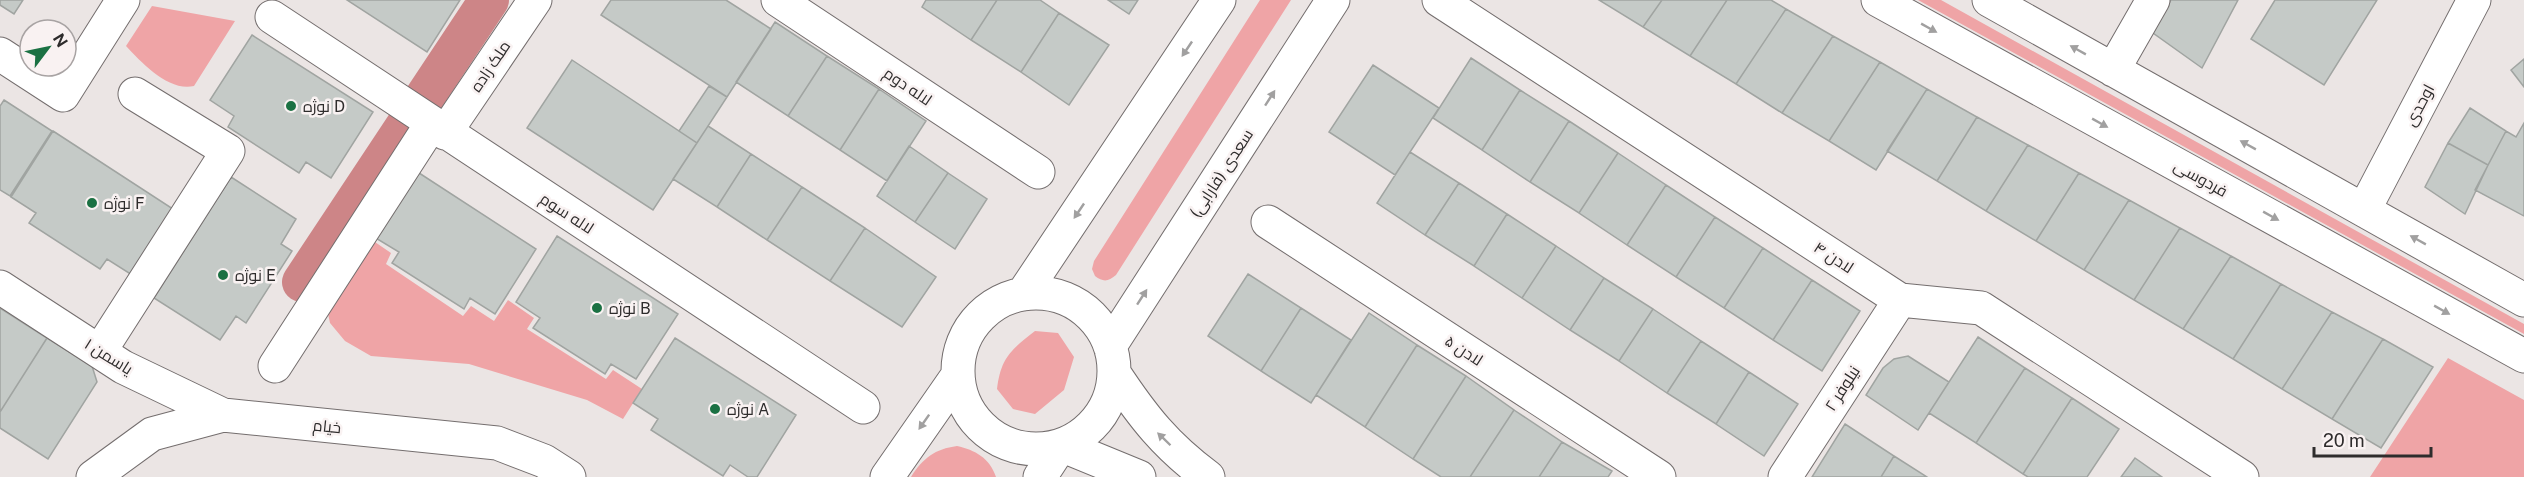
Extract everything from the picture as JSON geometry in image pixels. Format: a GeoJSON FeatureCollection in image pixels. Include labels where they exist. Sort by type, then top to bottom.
{"type":"FeatureCollection","features":[{"type":"Feature","properties":{"kind":"street"},"geometry":{"type":"LineString","coordinates":[[0,54],[63,95],[123,0]]}},
{"type":"Feature","properties":{"kind":"street","name":"ملک زاده"},"geometry":{"type":"LineString","coordinates":[[276,366],[438,128],[535,0]]}},
{"type":"Feature","properties":{"kind":"street","name":"لاله دوم"},"geometry":{"type":"LineString","coordinates":[[778,0],[1038,172]]}},
{"type":"Feature","properties":{"kind":"street"},"geometry":{"type":"LineString","coordinates":[[1023,294],[1220,0]]}},
{"type":"Feature","properties":{"kind":"street","name":"سعدی (فارابی)"},"geometry":{"type":"LineString","coordinates":[[1112,360],[1333,0]]}},
{"type":"Feature","properties":{"kind":"street","name":"لادن ۴"},"geometry":{"type":"LineString","coordinates":[[1439,0],[1899,300],[1980,309],[2242,477]]}},
{"type":"Feature","properties":{"kind":"street","name":"فردوسی"},"geometry":{"type":"LineString","coordinates":[[1878,0],[2524,356]]}},
{"type":"Feature","properties":{"kind":"street"},"geometry":{"type":"LineString","coordinates":[[1989,0],[2524,300]]}},
{"type":"Feature","properties":{"kind":"street"},"geometry":{"type":"LineString","coordinates":[[2113,70],[2153,0]]}},
{"type":"Feature","properties":{"kind":"street","name":"اوحدی"},"geometry":{"type":"LineString","coordinates":[[2364,210],[2474,0]]}},
{"type":"Feature","properties":{"kind":"street","name":"لاله سوم"},"geometry":{"type":"LineString","coordinates":[[272,17],[863,407]]}},
{"type":"Feature","properties":{"kind":"street"},"geometry":{"type":"LineString","coordinates":[[100,351],[228,151],[135,94]]}},
{"type":"Feature","properties":{"kind":"street","name":"لادن ۵"},"geometry":{"type":"LineString","coordinates":[[1268,222],[1659,477]]}},
{"type":"Feature","properties":{"kind":"street","name":"یاسمن ۱"},"geometry":{"type":"LineString","coordinates":[[0,287],[123,367],[223,415]]}},
{"type":"Feature","properties":{"kind":"street"},"geometry":{"type":"LineString","coordinates":[[1112,360],[1108,402],[1096,421],[1081,435],[1061,445],[1041,449],[1020,448],[1001,441],[984,429],[971,413],[962,394],[958,375],[962,346],[975,322],[989,308],[1005,299],[1023,294],[1041,293],[1059,297],[1076,304],[1091,316],[1102,330],[1112,360],[1142,415],[1158,434],[1208,477]]}},
{"type":"Feature","properties":{"kind":"street","name":"نیلوفر ۲"},"geometry":{"type":"LineString","coordinates":[[1785,477],[1899,300]]}},
{"type":"Feature","properties":{"kind":"street"},"geometry":{"type":"LineString","coordinates":[[886,477],[958,375]]}},
{"type":"Feature","properties":{"kind":"street","name":"خیام"},"geometry":{"type":"LineString","coordinates":[[93,477],[152,434],[223,415],[497,443],[544,461],[569,477]]}},
{"type":"Feature","properties":{"kind":"street"},"geometry":{"type":"LineString","coordinates":[[1040,477],[1061,445]]}},
{"type":"Feature","properties":{"kind":"street"},"geometry":{"type":"LineString","coordinates":[[1061,445],[1139,477]]}},
{"type":"Feature","properties":{"kind":"shaded area"},"geometry":{"type":"Polygon","coordinates":[[[1260,0],[1291,0],[1116,275],[1108,280],[1098,278],[1092,269],[1094,261],[1260,0]]]}},
{"type":"Feature","properties":{"kind":"shaded area"},"geometry":{"type":"Polygon","coordinates":[[[1918,0],[1941,0],[2524,324],[2524,334],[1918,0]]]}},
{"type":"Feature","properties":{"kind":"shaded area"},"geometry":{"type":"Polygon","coordinates":[[[152,6],[235,21],[194,86],[175,85],[157,75],[126,46],[152,6]]]}},
{"type":"Feature","properties":{"kind":"shaded area"},"geometry":{"type":"Polygon","coordinates":[[[372,240],[391,253],[386,264],[463,316],[471,306],[494,321],[508,300],[534,318],[527,329],[606,379],[613,370],[642,389],[623,419],[587,400],[469,364],[371,356],[345,341],[330,323],[327,309],[372,240]]]}},
{"type":"Feature","properties":{"kind":"shaded area"},"geometry":{"type":"Polygon","coordinates":[[[1035,331],[1058,333],[1074,357],[1064,390],[1035,414],[1013,409],[997,389],[1001,369],[1008,355],[1035,331]]]}},
{"type":"Feature","properties":{"kind":"shaded area"},"geometry":{"type":"Polygon","coordinates":[[[2448,358],[2524,400],[2524,477],[2370,477],[2448,358]]]}},
{"type":"Feature","properties":{"kind":"shaded area"},"geometry":{"type":"Polygon","coordinates":[[[957,446],[981,456],[990,465],[996,477],[911,477],[930,456],[942,449],[957,446]]]}},
{"type":"Feature","properties":{"kind":"building"},"geometry":{"type":"Polygon","coordinates":[[[0,0],[23,0],[14,14],[0,5],[0,0]]]}},
{"type":"Feature","properties":{"kind":"building"},"geometry":{"type":"Polygon","coordinates":[[[347,0],[460,0],[427,52],[347,0]]]}},
{"type":"Feature","properties":{"kind":"building"},"geometry":{"type":"Polygon","coordinates":[[[611,0],[726,0],[771,29],[727,97],[601,15],[611,0]]]}},
{"type":"Feature","properties":{"kind":"building"},"geometry":{"type":"Polygon","coordinates":[[[926,0],[997,0],[971,40],[922,7],[926,0]]]}},
{"type":"Feature","properties":{"kind":"building"},"geometry":{"type":"Polygon","coordinates":[[[997,0],[1040,0],[1059,13],[1021,72],[971,40],[997,0]]]}},
{"type":"Feature","properties":{"kind":"building"},"geometry":{"type":"Polygon","coordinates":[[[1108,0],[1138,0],[1129,14],[1108,0]]]}},
{"type":"Feature","properties":{"kind":"building"},"geometry":{"type":"Polygon","coordinates":[[[1599,0],[1662,0],[1643,27],[1599,0]]]}},
{"type":"Feature","properties":{"kind":"building"},"geometry":{"type":"Polygon","coordinates":[[[1662,0],[1727,0],[1690,56],[1643,27],[1662,0]]]}},
{"type":"Feature","properties":{"kind":"building"},"geometry":{"type":"Polygon","coordinates":[[[1727,0],[1771,0],[1786,9],[1736,84],[1690,56],[1727,0]]]}},
{"type":"Feature","properties":{"kind":"building"},"geometry":{"type":"Polygon","coordinates":[[[2171,0],[2238,0],[2202,68],[2153,33],[2171,0]]]}},
{"type":"Feature","properties":{"kind":"building"},"geometry":{"type":"Polygon","coordinates":[[[2275,0],[2377,0],[2324,85],[2251,39],[2275,0]]]}},
{"type":"Feature","properties":{"kind":"building"},"geometry":{"type":"Polygon","coordinates":[[[1786,9],[1833,36],[1782,113],[1736,84],[1786,9]]]}},
{"type":"Feature","properties":{"kind":"building"},"geometry":{"type":"Polygon","coordinates":[[[1059,13],[1109,45],[1069,105],[1021,72],[1059,13]]]}},
{"type":"Feature","properties":{"kind":"building"},"geometry":{"type":"Polygon","coordinates":[[[775,22],[827,56],[788,116],[736,82],[775,22]]]}},
{"type":"Feature","properties":{"kind":"building","name":"نوژه D"},"geometry":{"type":"Polygon","coordinates":[[[252,35],[373,112],[331,178],[306,162],[299,173],[228,127],[234,116],[210,100],[252,35]]]}},
{"type":"Feature","properties":{"kind":"building"},"geometry":{"type":"Polygon","coordinates":[[[1833,36],[1880,62],[1829,141],[1782,113],[1833,36]]]}},
{"type":"Feature","properties":{"kind":"building"},"geometry":{"type":"Polygon","coordinates":[[[827,56],[879,89],[840,150],[788,116],[827,56]]]}},
{"type":"Feature","properties":{"kind":"building"},"geometry":{"type":"Polygon","coordinates":[[[1471,58],[1520,90],[1482,150],[1433,118],[1471,58]]]}},
{"type":"Feature","properties":{"kind":"building"},"geometry":{"type":"Polygon","coordinates":[[[2524,59],[2524,87],[2511,70],[2524,59]]]}},
{"type":"Feature","properties":{"kind":"building"},"geometry":{"type":"Polygon","coordinates":[[[572,60],[697,143],[653,210],[527,128],[572,60]]]}},
{"type":"Feature","properties":{"kind":"building"},"geometry":{"type":"Polygon","coordinates":[[[1880,62],[1927,89],[1876,170],[1829,141],[1880,62]]]}},
{"type":"Feature","properties":{"kind":"building"},"geometry":{"type":"Polygon","coordinates":[[[1373,65],[1439,108],[1395,175],[1329,132],[1373,65]]]}},
{"type":"Feature","properties":{"kind":"building"},"geometry":{"type":"Polygon","coordinates":[[[709,86],[727,97],[697,143],[679,131],[709,86]]]}},
{"type":"Feature","properties":{"kind":"building"},"geometry":{"type":"Polygon","coordinates":[[[879,89],[926,121],[887,181],[840,150],[879,89]]]}},
{"type":"Feature","properties":{"kind":"building"},"geometry":{"type":"Polygon","coordinates":[[[1927,89],[1977,117],[1937,181],[1887,151],[1927,89]]]}},
{"type":"Feature","properties":{"kind":"building"},"geometry":{"type":"Polygon","coordinates":[[[1520,90],[1569,121],[1530,182],[1482,150],[1520,90]]]}},
{"type":"Feature","properties":{"kind":"building"},"geometry":{"type":"Polygon","coordinates":[[[4,100],[52,131],[10,196],[0,190],[0,106],[4,100]]]}},
{"type":"Feature","properties":{"kind":"building"},"geometry":{"type":"Polygon","coordinates":[[[2470,108],[2506,131],[2488,165],[2448,143],[2470,108]]]}},
{"type":"Feature","properties":{"kind":"building"},"geometry":{"type":"Polygon","coordinates":[[[1977,117],[2028,145],[1986,211],[1937,181],[1977,117]]]}},
{"type":"Feature","properties":{"kind":"building"},"geometry":{"type":"Polygon","coordinates":[[[1569,121],[1618,153],[1579,213],[1530,182],[1569,121]]]}},
{"type":"Feature","properties":{"kind":"building"},"geometry":{"type":"Polygon","coordinates":[[[2524,123],[2524,216],[2475,190],[2506,131],[2516,137],[2524,123]]]}},
{"type":"Feature","properties":{"kind":"building"},"geometry":{"type":"Polygon","coordinates":[[[708,126],[751,154],[717,207],[673,179],[708,126]]]}},
{"type":"Feature","properties":{"kind":"building","name":"نوژه F"},"geometry":{"type":"Polygon","coordinates":[[[53,131],[173,209],[132,275],[107,259],[100,269],[29,223],[36,213],[11,197],[53,131]]]}},
{"type":"Feature","properties":{"kind":"building"},"geometry":{"type":"Polygon","coordinates":[[[2448,143],[2488,165],[2465,214],[2425,187],[2448,143]]]}},
{"type":"Feature","properties":{"kind":"building"},"geometry":{"type":"Polygon","coordinates":[[[2028,145],[2079,173],[2036,241],[1986,211],[2028,145]]]}},
{"type":"Feature","properties":{"kind":"building"},"geometry":{"type":"Polygon","coordinates":[[[909,146],[948,173],[915,222],[877,196],[909,146]]]}},
{"type":"Feature","properties":{"kind":"building"},"geometry":{"type":"Polygon","coordinates":[[[1410,152],[1459,183],[1425,235],[1377,203],[1410,152]]]}},
{"type":"Feature","properties":{"kind":"building"},"geometry":{"type":"Polygon","coordinates":[[[1618,153],[1666,185],[1627,245],[1579,213],[1618,153]]]}},
{"type":"Feature","properties":{"kind":"building"},"geometry":{"type":"Polygon","coordinates":[[[751,154],[802,187],[767,240],[717,207],[751,154]]]}},
{"type":"Feature","properties":{"kind":"building"},"geometry":{"type":"Polygon","coordinates":[[[416,171],[536,249],[495,314],[470,298],[464,309],[392,263],[399,252],[374,237],[416,171]]]}},
{"type":"Feature","properties":{"kind":"building"},"geometry":{"type":"Polygon","coordinates":[[[948,173],[987,199],[955,249],[915,222],[948,173]]]}},
{"type":"Feature","properties":{"kind":"building"},"geometry":{"type":"Polygon","coordinates":[[[2079,173],[2129,200],[2084,270],[2036,241],[2079,173]]]}},
{"type":"Feature","properties":{"kind":"building","name":"نوژه E"},"geometry":{"type":"Polygon","coordinates":[[[231,177],[296,219],[281,244],[292,251],[246,323],[236,316],[220,340],[154,298],[231,177]]]}},
{"type":"Feature","properties":{"kind":"building"},"geometry":{"type":"Polygon","coordinates":[[[1459,183],[1507,214],[1474,266],[1425,235],[1459,183]]]}},
{"type":"Feature","properties":{"kind":"building"},"geometry":{"type":"Polygon","coordinates":[[[1666,185],[1715,217],[1676,277],[1627,245],[1666,185]]]}},
{"type":"Feature","properties":{"kind":"building"},"geometry":{"type":"Polygon","coordinates":[[[802,187],[865,228],[830,281],[767,240],[802,187]]]}},
{"type":"Feature","properties":{"kind":"building"},"geometry":{"type":"Polygon","coordinates":[[[2129,200],[2180,228],[2134,300],[2084,270],[2129,200]]]}},
{"type":"Feature","properties":{"kind":"building"},"geometry":{"type":"Polygon","coordinates":[[[1507,214],[1556,246],[1522,298],[1474,266],[1507,214]]]}},
{"type":"Feature","properties":{"kind":"building"},"geometry":{"type":"Polygon","coordinates":[[[1715,217],[1763,248],[1724,308],[1676,277],[1715,217]]]}},
{"type":"Feature","properties":{"kind":"building"},"geometry":{"type":"Polygon","coordinates":[[[865,228],[936,277],[902,327],[830,281],[865,228]]]}},
{"type":"Feature","properties":{"kind":"building"},"geometry":{"type":"Polygon","coordinates":[[[2180,228],[2231,256],[2183,329],[2134,300],[2180,228]]]}},
{"type":"Feature","properties":{"kind":"building","name":"نوژه B"},"geometry":{"type":"Polygon","coordinates":[[[557,236],[678,314],[636,379],[611,364],[605,374],[533,328],[540,318],[516,302],[557,236]]]}},
{"type":"Feature","properties":{"kind":"building"},"geometry":{"type":"Polygon","coordinates":[[[1556,246],[1604,278],[1570,330],[1522,298],[1556,246]]]}},
{"type":"Feature","properties":{"kind":"building"},"geometry":{"type":"Polygon","coordinates":[[[1763,248],[1812,280],[1773,340],[1724,308],[1763,248]]]}},
{"type":"Feature","properties":{"kind":"building"},"geometry":{"type":"Polygon","coordinates":[[[2231,256],[2281,284],[2233,359],[2183,329],[2231,256]]]}},
{"type":"Feature","properties":{"kind":"building"},"geometry":{"type":"Polygon","coordinates":[[[1248,274],[1301,308],[1261,371],[1208,336],[1248,274]]]}},
{"type":"Feature","properties":{"kind":"building"},"geometry":{"type":"Polygon","coordinates":[[[1604,278],[1653,309],[1619,361],[1570,330],[1604,278]]]}},
{"type":"Feature","properties":{"kind":"building"},"geometry":{"type":"Polygon","coordinates":[[[1812,280],[1860,311],[1822,371],[1773,340],[1812,280]]]}},
{"type":"Feature","properties":{"kind":"building"},"geometry":{"type":"Polygon","coordinates":[[[2281,284],[2332,312],[2282,389],[2233,359],[2281,284]]]}},
{"type":"Feature","properties":{"kind":"building"},"geometry":{"type":"Polygon","coordinates":[[[0,308],[47,338],[0,412],[0,308]]]}},
{"type":"Feature","properties":{"kind":"building"},"geometry":{"type":"Polygon","coordinates":[[[1301,308],[1351,340],[1311,403],[1261,371],[1301,308]]]}},
{"type":"Feature","properties":{"kind":"building"},"geometry":{"type":"Polygon","coordinates":[[[1653,309],[1701,341],[1667,393],[1619,361],[1653,309]]]}},
{"type":"Feature","properties":{"kind":"building"},"geometry":{"type":"Polygon","coordinates":[[[2332,312],[2383,339],[2332,419],[2282,389],[2332,312]]]}},
{"type":"Feature","properties":{"kind":"building"},"geometry":{"type":"Polygon","coordinates":[[[1369,313],[1417,345],[1365,427],[1316,395],[1369,313]]]}},
{"type":"Feature","properties":{"kind":"building"},"geometry":{"type":"Polygon","coordinates":[[[1978,337],[2025,368],[1976,443],[1929,413],[1978,337]]]}},
{"type":"Feature","properties":{"kind":"building"},"geometry":{"type":"Polygon","coordinates":[[[47,338],[92,366],[97,382],[48,459],[0,428],[0,412],[47,338]]]}},
{"type":"Feature","properties":{"kind":"building","name":"نوژه A"},"geometry":{"type":"Polygon","coordinates":[[[675,338],[796,415],[757,477],[748,477],[730,465],[723,476],[651,430],[658,419],[633,403],[675,338]]]}},
{"type":"Feature","properties":{"kind":"building"},"geometry":{"type":"Polygon","coordinates":[[[2383,339],[2433,367],[2381,448],[2332,419],[2383,339]]]}},
{"type":"Feature","properties":{"kind":"building"},"geometry":{"type":"Polygon","coordinates":[[[1701,341],[1749,372],[1716,424],[1667,393],[1701,341]]]}},
{"type":"Feature","properties":{"kind":"building"},"geometry":{"type":"Polygon","coordinates":[[[1417,345],[1466,376],[1413,459],[1365,427],[1417,345]]]}},
{"type":"Feature","properties":{"kind":"building"},"geometry":{"type":"Polygon","coordinates":[[[1908,356],[1949,382],[1918,430],[1866,395],[1883,368],[1894,359],[1908,356]]]}},
{"type":"Feature","properties":{"kind":"building"},"geometry":{"type":"Polygon","coordinates":[[[2025,368],[2072,398],[2023,474],[1976,443],[2025,368]]]}},
{"type":"Feature","properties":{"kind":"building"},"geometry":{"type":"Polygon","coordinates":[[[1749,372],[1798,404],[1764,456],[1716,424],[1749,372]]]}},
{"type":"Feature","properties":{"kind":"building"},"geometry":{"type":"Polygon","coordinates":[[[1466,376],[1514,410],[1470,477],[1441,477],[1413,459],[1466,376]]]}},
{"type":"Feature","properties":{"kind":"building"},"geometry":{"type":"Polygon","coordinates":[[[2072,398],[2119,429],[2087,477],[2028,477],[2023,474],[2072,398]]]}},
{"type":"Feature","properties":{"kind":"building"},"geometry":{"type":"Polygon","coordinates":[[[1514,410],[1562,442],[1539,477],[1470,477],[1514,410]]]}},
{"type":"Feature","properties":{"kind":"building"},"geometry":{"type":"Polygon","coordinates":[[[1845,424],[1894,456],[1881,477],[1812,477],[1845,424]]]}},
{"type":"Feature","properties":{"kind":"building"},"geometry":{"type":"Polygon","coordinates":[[[1562,442],[1612,471],[1608,477],[1539,477],[1562,442]]]}},
{"type":"Feature","properties":{"kind":"building"},"geometry":{"type":"Polygon","coordinates":[[[1894,456],[1927,477],[1881,477],[1894,456]]]}},
{"type":"Feature","properties":{"kind":"building"},"geometry":{"type":"Polygon","coordinates":[[[2135,458],[2162,477],[2121,477],[2135,458]]]}},
{"type":"Feature","properties":{"kind":"waterway"},"geometry":{"type":"LineString","coordinates":[[302,282],[489,0]]}},
{"type":"Feature","properties":{"kind":"place","name":"نوژه D"},"geometry":{"type":"Point","coordinates":[291,106]}},
{"type":"Feature","properties":{"kind":"place","name":"نوژه F"},"geometry":{"type":"Point","coordinates":[92,203]}},
{"type":"Feature","properties":{"kind":"place","name":"نوژه E"},"geometry":{"type":"Point","coordinates":[223,275]}},
{"type":"Feature","properties":{"kind":"place","name":"نوژه B"},"geometry":{"type":"Point","coordinates":[597,308]}},
{"type":"Feature","properties":{"kind":"place","name":"نوژه A"},"geometry":{"type":"Point","coordinates":[715,409]}}]}
